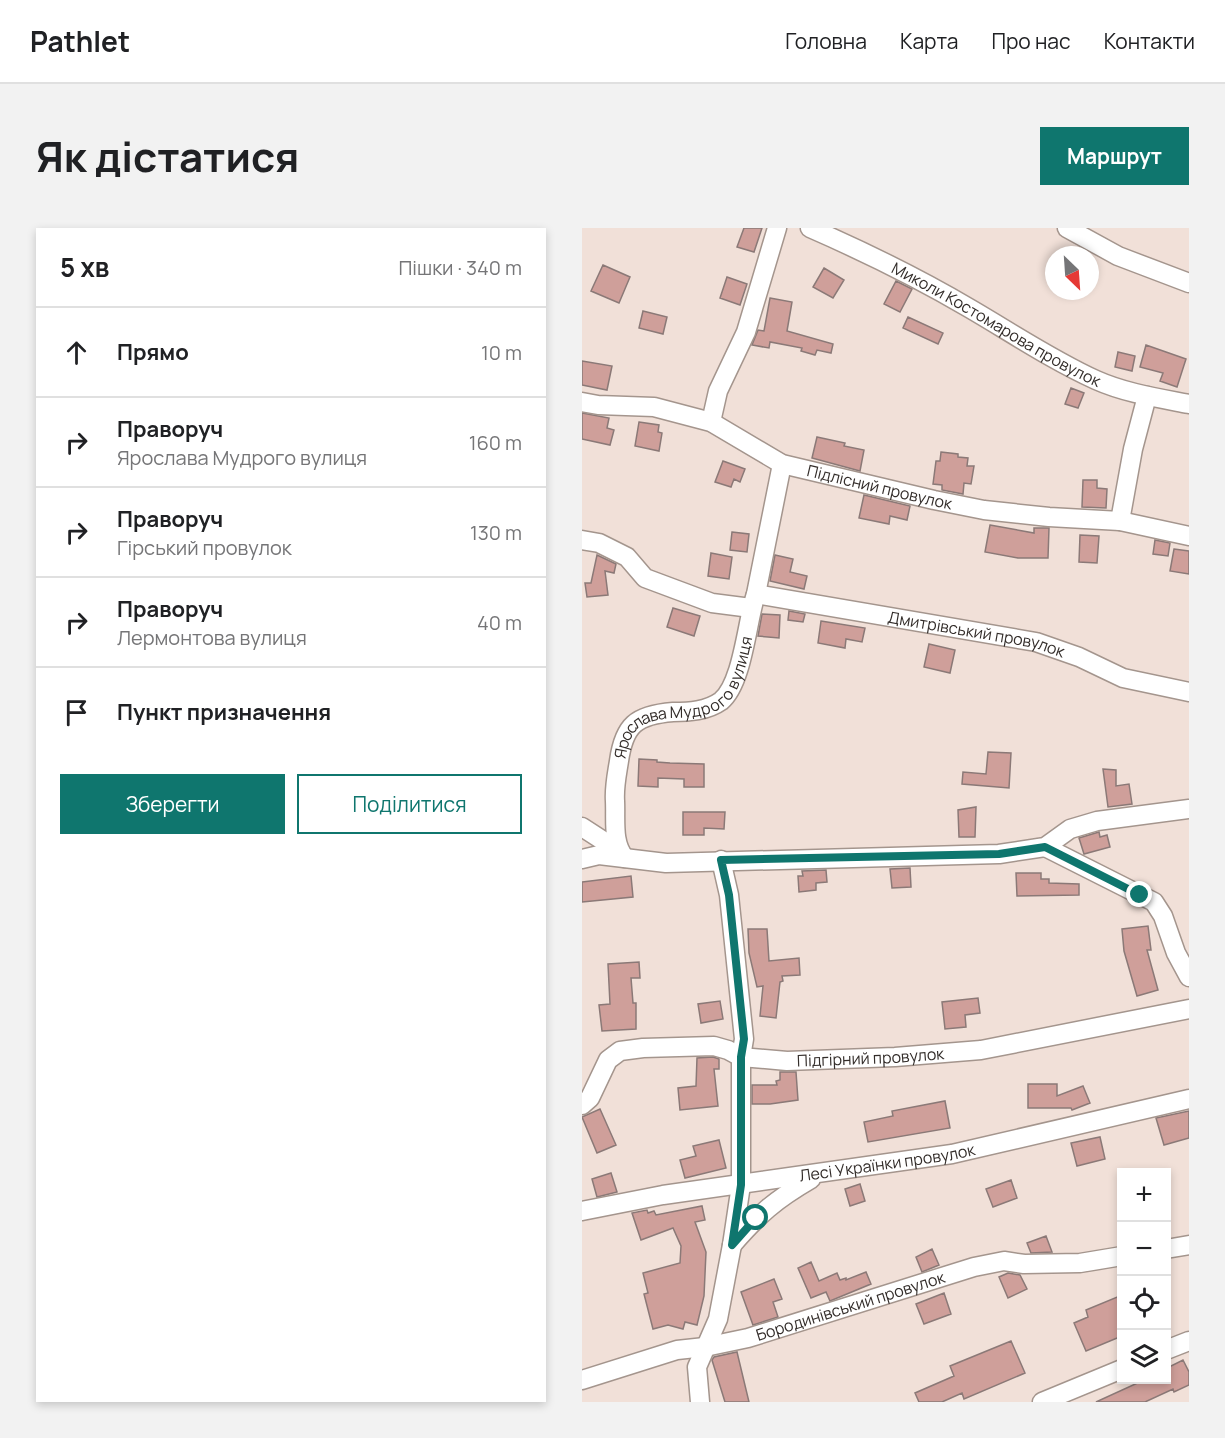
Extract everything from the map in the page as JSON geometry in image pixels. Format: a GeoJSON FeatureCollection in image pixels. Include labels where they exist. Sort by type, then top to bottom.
{"type":"FeatureCollection","features":[{"type":"Feature","properties":{"kind":"street"},"geometry":{"type":"LineString","coordinates":[[711,422],[718,391],[746,332],[777,228]]}},
{"type":"Feature","properties":{"kind":"street","name":"Миколи Костомарова провулок"},"geometry":{"type":"LineString","coordinates":[[810,228],[905,272],[1087,376],[1146,396],[1189,404]]}},
{"type":"Feature","properties":{"kind":"street"},"geometry":{"type":"LineString","coordinates":[[1067,228],[1118,256],[1189,283]]}},
{"type":"Feature","properties":{"kind":"street"},"geometry":{"type":"LineString","coordinates":[[1120,521],[1133,449],[1146,396]]}},
{"type":"Feature","properties":{"kind":"street","name":"Підлісний провулок"},"geometry":{"type":"LineString","coordinates":[[582,402],[598,405],[654,407],[711,422],[782,464],[934,500],[984,510],[1120,521],[1189,536]]}},
{"type":"Feature","properties":{"kind":"street","name":"Ярослава Мудрого вулиця"},"geometry":{"type":"LineString","coordinates":[[622,855],[616,839],[615,788],[622,742],[628,729],[641,719],[656,713],[706,709],[722,700],[734,679],[745,644],[782,464]]}},
{"type":"Feature","properties":{"kind":"street","name":"Дмитрівський провулок"},"geometry":{"type":"LineString","coordinates":[[582,540],[599,543],[627,557],[645,578],[712,603],[754,601],[1036,642],[1078,657],[1123,678],[1189,692]]}},
{"type":"Feature","properties":{"kind":"street"},"geometry":{"type":"LineString","coordinates":[[582,859],[599,855],[622,855],[666,863],[999,854],[1045,847],[1070,829],[1097,821],[1189,809]]}},
{"type":"Feature","properties":{"kind":"street"},"geometry":{"type":"LineString","coordinates":[[582,827],[622,855]]}},
{"type":"Feature","properties":{"kind":"street"},"geometry":{"type":"LineString","coordinates":[[1045,847],[1154,902],[1163,916],[1176,953],[1189,977]]}},
{"type":"Feature","properties":{"kind":"street"},"geometry":{"type":"LineString","coordinates":[[700,1402],[697,1367],[718,1318],[741,1185],[741,1057],[744,1039],[729,895],[721,860]]}},
{"type":"Feature","properties":{"kind":"street","name":"Підгірний провулок"},"geometry":{"type":"LineString","coordinates":[[582,1106],[590,1098],[608,1060],[620,1051],[714,1046],[741,1057],[787,1061],[894,1057],[981,1050],[1189,1009]]}},
{"type":"Feature","properties":{"kind":"street","name":"Лесі Українки провулок"},"geometry":{"type":"LineString","coordinates":[[582,1211],[663,1195],[952,1154],[1189,1099]]}},
{"type":"Feature","properties":{"kind":"street"},"geometry":{"type":"LineString","coordinates":[[732,1245],[756,1218],[782,1196],[821,1174]]}},
{"type":"Feature","properties":{"kind":"street"},"geometry":{"type":"LineString","coordinates":[[1171,1248],[1189,1245]]}},
{"type":"Feature","properties":{"kind":"street","name":"Бородинівський провулок"},"geometry":{"type":"LineString","coordinates":[[582,1380],[678,1350],[748,1338],[974,1267],[1004,1261],[1024,1264],[1080,1263],[1117,1257]]}},
{"type":"Feature","properties":{"kind":"street"},"geometry":{"type":"LineString","coordinates":[[1171,1348],[1189,1341]]}},
{"type":"Feature","properties":{"kind":"street"},"geometry":{"type":"LineString","coordinates":[[1042,1402],[1117,1371]]}},
{"type":"Feature","properties":{"kind":"building"},"geometry":{"type":"Polygon","coordinates":[[[744,228],[762,228],[754,252],[737,247],[744,228]]]}},
{"type":"Feature","properties":{"kind":"building"},"geometry":{"type":"Polygon","coordinates":[[[603,265],[630,277],[619,303],[591,291],[603,265]]]}},
{"type":"Feature","properties":{"kind":"building"},"geometry":{"type":"Polygon","coordinates":[[[824,268],[844,280],[833,298],[813,287],[824,268]]]}},
{"type":"Feature","properties":{"kind":"building"},"geometry":{"type":"Polygon","coordinates":[[[727,277],[747,284],[740,305],[720,298],[727,277]]]}},
{"type":"Feature","properties":{"kind":"building"},"geometry":{"type":"Polygon","coordinates":[[[896,281],[912,289],[900,312],[884,304],[896,281]]]}},
{"type":"Feature","properties":{"kind":"building"},"geometry":{"type":"Polygon","coordinates":[[[770,298],[792,302],[787,331],[833,344],[831,353],[817,350],[815,355],[801,351],[802,348],[770,342],[769,348],[752,345],[758,330],[764,331],[770,298]]]}},
{"type":"Feature","properties":{"kind":"building"},"geometry":{"type":"Polygon","coordinates":[[[643,311],[667,317],[663,334],[639,328],[643,311]]]}},
{"type":"Feature","properties":{"kind":"building"},"geometry":{"type":"Polygon","coordinates":[[[908,317],[943,333],[938,344],[903,328],[908,317]]]}},
{"type":"Feature","properties":{"kind":"building"},"geometry":{"type":"Polygon","coordinates":[[[1146,345],[1186,359],[1177,387],[1160,381],[1163,373],[1140,367],[1146,345]]]}},
{"type":"Feature","properties":{"kind":"building"},"geometry":{"type":"Polygon","coordinates":[[[1118,352],[1135,356],[1132,371],[1115,367],[1118,352]]]}},
{"type":"Feature","properties":{"kind":"building"},"geometry":{"type":"Polygon","coordinates":[[[582,361],[612,366],[607,390],[582,385],[582,361]]]}},
{"type":"Feature","properties":{"kind":"building"},"geometry":{"type":"Polygon","coordinates":[[[1071,388],[1084,393],[1078,408],[1065,404],[1071,388]]]}},
{"type":"Feature","properties":{"kind":"building"},"geometry":{"type":"Polygon","coordinates":[[[582,413],[609,418],[607,428],[614,430],[610,445],[582,439],[582,413]]]}},
{"type":"Feature","properties":{"kind":"building"},"geometry":{"type":"Polygon","coordinates":[[[639,422],[659,425],[658,432],[662,433],[659,451],[635,446],[639,422]]]}},
{"type":"Feature","properties":{"kind":"building"},"geometry":{"type":"Polygon","coordinates":[[[817,437],[864,450],[860,471],[812,458],[817,437]]]}},
{"type":"Feature","properties":{"kind":"building"},"geometry":{"type":"Polygon","coordinates":[[[941,452],[968,458],[967,466],[974,466],[971,484],[964,483],[963,494],[942,490],[942,485],[933,484],[936,461],[940,461],[941,452]]]}},
{"type":"Feature","properties":{"kind":"building"},"geometry":{"type":"Polygon","coordinates":[[[723,461],[745,469],[740,482],[734,479],[731,487],[715,482],[723,461]]]}},
{"type":"Feature","properties":{"kind":"building"},"geometry":{"type":"Polygon","coordinates":[[[1083,480],[1097,480],[1097,488],[1107,489],[1106,508],[1082,507],[1083,480]]]}},
{"type":"Feature","properties":{"kind":"building"},"geometry":{"type":"Polygon","coordinates":[[[864,495],[910,506],[907,520],[890,516],[889,524],[859,518],[864,495]]]}},
{"type":"Feature","properties":{"kind":"building"},"geometry":{"type":"Polygon","coordinates":[[[990,525],[1034,533],[1034,528],[1049,528],[1048,558],[1018,558],[985,552],[990,525]]]}},
{"type":"Feature","properties":{"kind":"building"},"geometry":{"type":"Polygon","coordinates":[[[732,532],[749,534],[747,552],[730,550],[732,532]]]}},
{"type":"Feature","properties":{"kind":"building"},"geometry":{"type":"Polygon","coordinates":[[[1080,535],[1099,536],[1097,563],[1079,562],[1080,535]]]}},
{"type":"Feature","properties":{"kind":"building"},"geometry":{"type":"Polygon","coordinates":[[[1155,540],[1170,543],[1168,556],[1153,554],[1155,540]]]}},
{"type":"Feature","properties":{"kind":"building"},"geometry":{"type":"Polygon","coordinates":[[[1174,549],[1189,551],[1189,574],[1170,571],[1174,549]]]}},
{"type":"Feature","properties":{"kind":"building"},"geometry":{"type":"Polygon","coordinates":[[[711,553],[732,557],[729,579],[708,576],[711,553]]]}},
{"type":"Feature","properties":{"kind":"building"},"geometry":{"type":"Polygon","coordinates":[[[597,555],[616,564],[614,573],[605,571],[608,595],[587,597],[585,583],[591,583],[597,555]]]}},
{"type":"Feature","properties":{"kind":"building"},"geometry":{"type":"Polygon","coordinates":[[[775,555],[793,559],[790,572],[807,576],[804,589],[770,581],[775,555]]]}},
{"type":"Feature","properties":{"kind":"building"},"geometry":{"type":"Polygon","coordinates":[[[673,608],[700,616],[694,636],[667,627],[673,608]]]}},
{"type":"Feature","properties":{"kind":"building"},"geometry":{"type":"Polygon","coordinates":[[[789,611],[805,614],[803,622],[788,620],[789,611]]]}},
{"type":"Feature","properties":{"kind":"building"},"geometry":{"type":"Polygon","coordinates":[[[762,614],[780,615],[779,638],[758,636],[762,614]]]}},
{"type":"Feature","properties":{"kind":"building"},"geometry":{"type":"Polygon","coordinates":[[[821,621],[865,628],[862,642],[846,639],[845,648],[818,643],[821,621]]]}},
{"type":"Feature","properties":{"kind":"building"},"geometry":{"type":"Polygon","coordinates":[[[929,644],[955,650],[950,673],[924,667],[929,644]]]}},
{"type":"Feature","properties":{"kind":"building"},"geometry":{"type":"Polygon","coordinates":[[[988,752],[1011,753],[1009,788],[962,784],[963,772],[986,774],[988,752]]]}},
{"type":"Feature","properties":{"kind":"building"},"geometry":{"type":"Polygon","coordinates":[[[639,759],[704,764],[704,787],[684,787],[684,779],[658,778],[658,787],[638,786],[639,759]]]}},
{"type":"Feature","properties":{"kind":"building"},"geometry":{"type":"Polygon","coordinates":[[[1103,769],[1116,770],[1116,786],[1129,784],[1132,804],[1108,807],[1103,769]]]}},
{"type":"Feature","properties":{"kind":"building"},"geometry":{"type":"Polygon","coordinates":[[[976,807],[975,837],[959,837],[958,810],[976,807]]]}},
{"type":"Feature","properties":{"kind":"building"},"geometry":{"type":"Polygon","coordinates":[[[683,812],[725,812],[724,829],[704,828],[704,835],[683,835],[683,812]]]}},
{"type":"Feature","properties":{"kind":"building"},"geometry":{"type":"Polygon","coordinates":[[[1099,832],[1100,837],[1107,835],[1110,847],[1084,854],[1079,838],[1099,832]]]}},
{"type":"Feature","properties":{"kind":"building"},"geometry":{"type":"Polygon","coordinates":[[[910,868],[911,887],[892,888],[890,869],[910,868]]]}},
{"type":"Feature","properties":{"kind":"building"},"geometry":{"type":"Polygon","coordinates":[[[826,870],[827,882],[816,883],[816,890],[799,892],[798,876],[803,876],[802,871],[826,870]]]}},
{"type":"Feature","properties":{"kind":"building"},"geometry":{"type":"Polygon","coordinates":[[[1016,873],[1041,873],[1041,879],[1049,879],[1049,883],[1079,884],[1079,895],[1017,896],[1016,873]]]}},
{"type":"Feature","properties":{"kind":"building"},"geometry":{"type":"Polygon","coordinates":[[[631,876],[633,897],[582,902],[582,882],[631,876]]]}},
{"type":"Feature","properties":{"kind":"building"},"geometry":{"type":"Polygon","coordinates":[[[1148,926],[1151,950],[1147,950],[1158,990],[1137,996],[1124,951],[1122,929],[1148,926]]]}},
{"type":"Feature","properties":{"kind":"building"},"geometry":{"type":"Polygon","coordinates":[[[748,929],[767,929],[769,961],[799,958],[800,975],[782,976],[776,1018],[760,1016],[763,986],[757,987],[749,953],[748,929]]]}},
{"type":"Feature","properties":{"kind":"building"},"geometry":{"type":"Polygon","coordinates":[[[639,962],[640,978],[631,978],[633,1003],[636,1003],[636,1029],[602,1031],[599,1005],[610,1004],[608,964],[639,962]]]}},
{"type":"Feature","properties":{"kind":"building"},"geometry":{"type":"Polygon","coordinates":[[[978,998],[980,1013],[965,1015],[966,1027],[945,1029],[942,1002],[978,998]]]}},
{"type":"Feature","properties":{"kind":"building"},"geometry":{"type":"Polygon","coordinates":[[[720,1001],[723,1019],[701,1023],[698,1004],[720,1001]]]}},
{"type":"Feature","properties":{"kind":"building"},"geometry":{"type":"Polygon","coordinates":[[[697,1058],[719,1059],[719,1069],[714,1069],[718,1106],[680,1110],[678,1088],[696,1086],[697,1058]]]}},
{"type":"Feature","properties":{"kind":"building"},"geometry":{"type":"Polygon","coordinates":[[[780,1072],[796,1072],[798,1100],[752,1104],[752,1085],[777,1085],[776,1081],[780,1080],[780,1072]]]}},
{"type":"Feature","properties":{"kind":"building"},"geometry":{"type":"Polygon","coordinates":[[[1028,1084],[1057,1084],[1057,1096],[1083,1086],[1090,1103],[1072,1110],[1071,1108],[1028,1108],[1028,1084]]]}},
{"type":"Feature","properties":{"kind":"building"},"geometry":{"type":"Polygon","coordinates":[[[945,1101],[950,1128],[868,1142],[864,1122],[893,1116],[892,1111],[945,1101]]]}},
{"type":"Feature","properties":{"kind":"building"},"geometry":{"type":"Polygon","coordinates":[[[600,1109],[616,1145],[597,1153],[582,1117],[600,1109]]]}},
{"type":"Feature","properties":{"kind":"building"},"geometry":{"type":"Polygon","coordinates":[[[1189,1111],[1189,1138],[1164,1145],[1156,1118],[1189,1111]]]}},
{"type":"Feature","properties":{"kind":"building"},"geometry":{"type":"Polygon","coordinates":[[[1100,1137],[1105,1159],[1077,1166],[1071,1143],[1100,1137]]]}},
{"type":"Feature","properties":{"kind":"building"},"geometry":{"type":"Polygon","coordinates":[[[719,1140],[726,1168],[685,1178],[680,1160],[696,1156],[693,1146],[719,1140]]]}},
{"type":"Feature","properties":{"kind":"building"},"geometry":{"type":"Polygon","coordinates":[[[611,1173],[617,1192],[597,1197],[592,1179],[611,1173]]]}},
{"type":"Feature","properties":{"kind":"building"},"geometry":{"type":"Polygon","coordinates":[[[1011,1180],[1017,1198],[993,1207],[986,1189],[1011,1180]]]}},
{"type":"Feature","properties":{"kind":"building"},"geometry":{"type":"Polygon","coordinates":[[[860,1184],[865,1201],[850,1206],[845,1189],[860,1184]]]}},
{"type":"Feature","properties":{"kind":"building"},"geometry":{"type":"Polygon","coordinates":[[[702,1206],[705,1220],[695,1222],[706,1252],[704,1296],[697,1325],[685,1322],[683,1329],[668,1325],[653,1329],[644,1294],[648,1293],[643,1273],[680,1263],[681,1246],[673,1228],[641,1240],[632,1213],[647,1210],[648,1213],[654,1211],[656,1215],[702,1206]]]}},
{"type":"Feature","properties":{"kind":"building"},"geometry":{"type":"Polygon","coordinates":[[[1046,1236],[1052,1252],[1031,1253],[1027,1243],[1046,1236]]]}},
{"type":"Feature","properties":{"kind":"building"},"geometry":{"type":"Polygon","coordinates":[[[932,1249],[939,1265],[922,1272],[916,1257],[932,1249]]]}},
{"type":"Feature","properties":{"kind":"building"},"geometry":{"type":"Polygon","coordinates":[[[811,1262],[819,1281],[837,1273],[840,1280],[846,1278],[846,1280],[866,1272],[871,1284],[830,1301],[826,1292],[811,1298],[798,1268],[811,1262]]]}},
{"type":"Feature","properties":{"kind":"building"},"geometry":{"type":"Polygon","coordinates":[[[1008,1273],[1020,1275],[1027,1289],[1008,1298],[999,1277],[1008,1273]]]}},
{"type":"Feature","properties":{"kind":"building"},"geometry":{"type":"Polygon","coordinates":[[[774,1279],[782,1299],[773,1302],[778,1317],[753,1325],[741,1292],[774,1279]]]}},
{"type":"Feature","properties":{"kind":"building"},"geometry":{"type":"Polygon","coordinates":[[[944,1293],[951,1314],[924,1324],[916,1304],[944,1293]]]}},
{"type":"Feature","properties":{"kind":"building"},"geometry":{"type":"Polygon","coordinates":[[[1117,1297],[1117,1338],[1086,1351],[1074,1323],[1088,1317],[1086,1310],[1117,1297]]]}},
{"type":"Feature","properties":{"kind":"building"},"geometry":{"type":"Polygon","coordinates":[[[1011,1341],[1025,1373],[964,1399],[962,1393],[942,1402],[919,1402],[915,1393],[954,1376],[950,1366],[1011,1341]]]}},
{"type":"Feature","properties":{"kind":"building"},"geometry":{"type":"Polygon","coordinates":[[[737,1352],[749,1402],[725,1402],[712,1360],[714,1357],[737,1352]]]}},
{"type":"Feature","properties":{"kind":"building"},"geometry":{"type":"Polygon","coordinates":[[[1183,1360],[1189,1372],[1189,1385],[1174,1392],[1173,1389],[1145,1402],[1096,1402],[1135,1384],[1171,1384],[1171,1366],[1183,1360]]]}},
{"type":"Feature","properties":{"kind":"route"},"geometry":{"type":"LineString","coordinates":[[756,1218],[732,1245],[741,1185],[741,1057],[744,1039],[729,895],[721,860],[999,854],[1045,847],[1140,895]]}}]}
